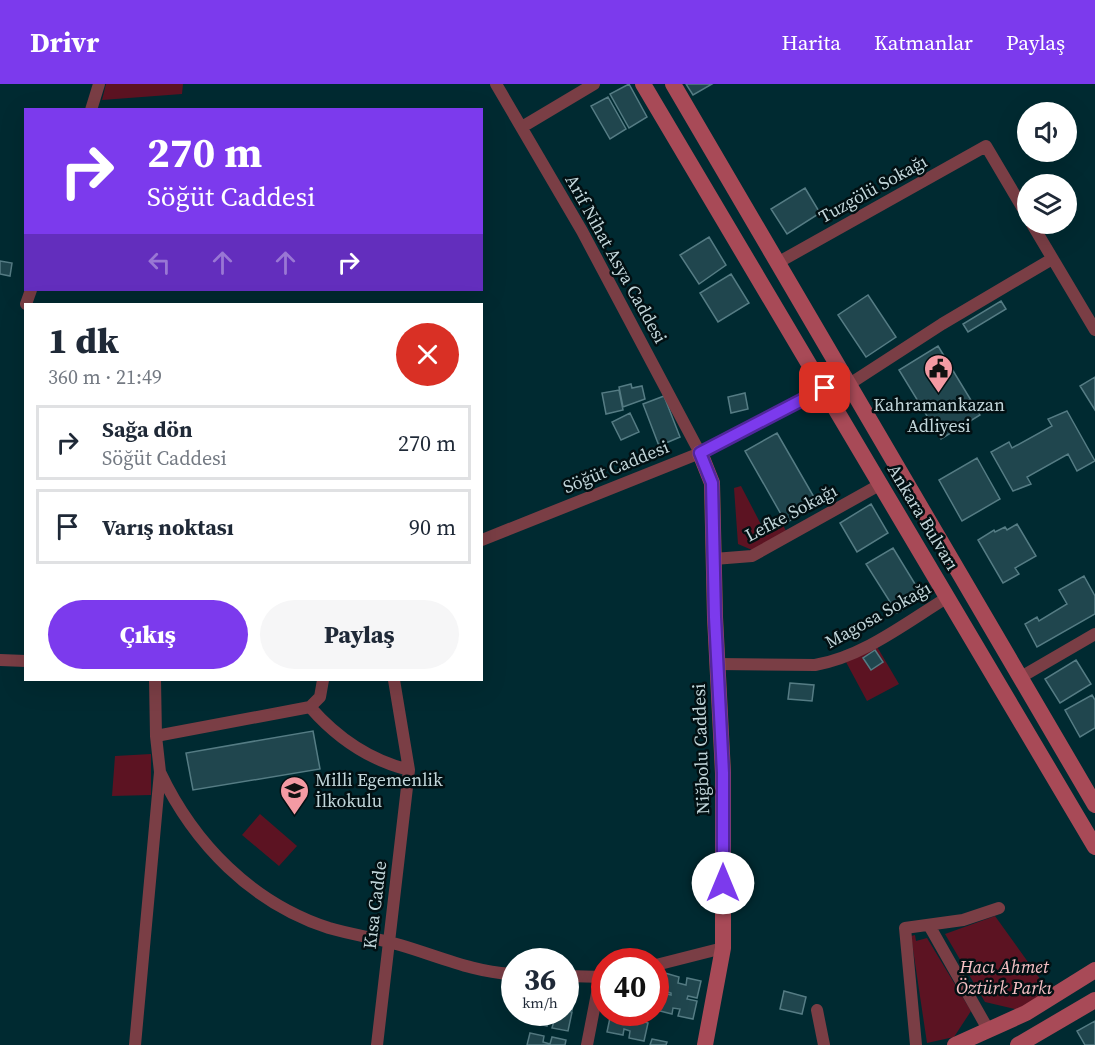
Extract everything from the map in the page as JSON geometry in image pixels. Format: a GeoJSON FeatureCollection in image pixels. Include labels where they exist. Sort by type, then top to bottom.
{"type":"FeatureCollection","features":[{"type":"Feature","properties":{"kind":"main road","name":"Ankara Bulvarı"},"geometry":{"type":"LineString","coordinates":[[643,84],[1095,847]]}},
{"type":"Feature","properties":{"kind":"main road","name":"Ankara Bulvarı"},"geometry":{"type":"LineString","coordinates":[[673,84],[1095,805]]}},
{"type":"Feature","properties":{"kind":"main road","name":"Niğbolu Caddesi"},"geometry":{"type":"LineString","coordinates":[[700,453],[712,483],[717,664],[723,773],[723,948],[705,1045]]}},
{"type":"Feature","properties":{"kind":"main road"},"geometry":{"type":"LineString","coordinates":[[955,1045],[993,1038],[1095,970]]}},
{"type":"Feature","properties":{"kind":"main road"},"geometry":{"type":"LineString","coordinates":[[1018,1045],[1095,1000]]}},
{"type":"Feature","properties":{"kind":"street"},"geometry":{"type":"LineString","coordinates":[[92,108],[99,84]]}},
{"type":"Feature","properties":{"kind":"street","name":"Arif Nihat Asya Caddesi"},"geometry":{"type":"LineString","coordinates":[[496,84],[618,298],[700,453]]}},
{"type":"Feature","properties":{"kind":"street"},"geometry":{"type":"LineString","coordinates":[[522,127],[594,84]]}},
{"type":"Feature","properties":{"kind":"street","name":"Tuzgölü Sokağı"},"geometry":{"type":"LineString","coordinates":[[779,262],[986,146],[1017,198]]}},
{"type":"Feature","properties":{"kind":"street"},"geometry":{"type":"LineString","coordinates":[[1038,234],[1095,330]]}},
{"type":"Feature","properties":{"kind":"street"},"geometry":{"type":"LineString","coordinates":[[850,383],[942,324],[1052,259]]}},
{"type":"Feature","properties":{"kind":"street","name":"Söğüt Caddesi"},"geometry":{"type":"LineString","coordinates":[[483,540],[700,453],[825,388]]}},
{"type":"Feature","properties":{"kind":"street","name":"Lefke Sokağı"},"geometry":{"type":"LineString","coordinates":[[714,559],[752,556],[881,484]]}},
{"type":"Feature","properties":{"kind":"street","name":"Magosa Sokağı"},"geometry":{"type":"LineString","coordinates":[[717,664],[815,665],[831,663],[850,655],[948,597]]}},
{"type":"Feature","properties":{"kind":"street"},"geometry":{"type":"LineString","coordinates":[[1021,677],[1095,634]]}},
{"type":"Feature","properties":{"kind":"street"},"geometry":{"type":"LineString","coordinates":[[0,660],[24,661]]}},
{"type":"Feature","properties":{"kind":"street"},"geometry":{"type":"LineString","coordinates":[[135,1045],[160,772],[156,736],[155,681]]}},
{"type":"Feature","properties":{"kind":"street"},"geometry":{"type":"LineString","coordinates":[[156,736],[310,707],[320,697],[322,681]]}},
{"type":"Feature","properties":{"kind":"street","name":"Kısa Cadde"},"geometry":{"type":"LineString","coordinates":[[377,1045],[410,770],[394,681]]}},
{"type":"Feature","properties":{"kind":"street"},"geometry":{"type":"LineString","coordinates":[[310,707],[333,731],[360,750],[390,765],[410,770]]}},
{"type":"Feature","properties":{"kind":"street"},"geometry":{"type":"LineString","coordinates":[[160,772],[180,810],[199,836],[220,860],[253,888],[308,920],[347,933],[389,942],[492,973],[501,973]]}},
{"type":"Feature","properties":{"kind":"street"},"geometry":{"type":"LineString","coordinates":[[916,1045],[905,928],[930,927],[963,920],[999,908]]}},
{"type":"Feature","properties":{"kind":"street"},"geometry":{"type":"LineString","coordinates":[[930,927],[993,1038]]}},
{"type":"Feature","properties":{"kind":"street"},"geometry":{"type":"LineString","coordinates":[[669,962],[723,948]]}},
{"type":"Feature","properties":{"kind":"street"},"geometry":{"type":"LineString","coordinates":[[817,1010],[824,1045]]}},
{"type":"Feature","properties":{"kind":"street"},"geometry":{"type":"LineString","coordinates":[[587,1045],[591,1026]]}},
{"type":"Feature","properties":{"kind":"green space"},"geometry":{"type":"Polygon","coordinates":[[[106,84],[183,84],[182,94],[102,100],[106,84]]]}},
{"type":"Feature","properties":{"kind":"green space"},"geometry":{"type":"Polygon","coordinates":[[[741,486],[766,534],[783,525],[786,531],[752,550],[738,544],[734,488],[741,486]]]}},
{"type":"Feature","properties":{"kind":"green space"},"geometry":{"type":"Polygon","coordinates":[[[876,645],[899,684],[867,701],[846,662],[876,645]]]}},
{"type":"Feature","properties":{"kind":"green space"},"geometry":{"type":"Polygon","coordinates":[[[151,754],[151,795],[112,796],[115,756],[151,754]]]}},
{"type":"Feature","properties":{"kind":"green space"},"geometry":{"type":"Polygon","coordinates":[[[260,814],[297,846],[279,866],[242,835],[260,814]]]}},
{"type":"Feature","properties":{"kind":"green space","name":"Hacı Ahmet Öztürk Parkı"},"geometry":{"type":"Polygon","coordinates":[[[995,916],[1048,990],[1019,1010],[985,1002],[945,934],[995,916]]]}},
{"type":"Feature","properties":{"kind":"green space"},"geometry":{"type":"Polygon","coordinates":[[[915,935],[916,941],[927,938],[971,1011],[954,1037],[927,1043],[911,936],[915,935]]]}},
{"type":"Feature","properties":{"kind":"building"},"geometry":{"type":"Polygon","coordinates":[[[629,84],[647,117],[629,128],[610,94],[629,84]]]}},
{"type":"Feature","properties":{"kind":"building"},"geometry":{"type":"Polygon","coordinates":[[[686,84],[712,84],[693,95],[686,84]]]}},
{"type":"Feature","properties":{"kind":"building"},"geometry":{"type":"Polygon","coordinates":[[[608,97],[626,129],[610,139],[591,106],[608,97]]]}},
{"type":"Feature","properties":{"kind":"building"},"geometry":{"type":"Polygon","coordinates":[[[805,188],[820,213],[787,234],[771,209],[805,188]]]}},
{"type":"Feature","properties":{"kind":"building"},"geometry":{"type":"Polygon","coordinates":[[[709,237],[726,265],[699,284],[680,255],[709,237]]]}},
{"type":"Feature","properties":{"kind":"building"},"geometry":{"type":"Polygon","coordinates":[[[0,261],[12,263],[10,276],[0,274],[0,261]]]}},
{"type":"Feature","properties":{"kind":"building"},"geometry":{"type":"Polygon","coordinates":[[[731,274],[749,303],[718,322],[700,293],[731,274]]]}},
{"type":"Feature","properties":{"kind":"building"},"geometry":{"type":"Polygon","coordinates":[[[868,295],[896,337],[866,357],[838,315],[868,295]]]}},
{"type":"Feature","properties":{"kind":"building"},"geometry":{"type":"Polygon","coordinates":[[[1001,301],[1006,309],[968,332],[963,324],[1001,301]]]}},
{"type":"Feature","properties":{"kind":"building","name":"Kahramankazan Adliyesi"},"geometry":{"type":"Polygon","coordinates":[[[938,346],[980,415],[941,439],[899,370],[938,346]]]}},
{"type":"Feature","properties":{"kind":"building"},"geometry":{"type":"Polygon","coordinates":[[[1095,377],[1095,410],[1080,386],[1095,377]]]}},
{"type":"Feature","properties":{"kind":"building"},"geometry":{"type":"Polygon","coordinates":[[[631,384],[632,388],[642,386],[645,399],[623,407],[619,387],[631,384]]]}},
{"type":"Feature","properties":{"kind":"building"},"geometry":{"type":"Polygon","coordinates":[[[619,390],[623,410],[606,414],[602,393],[619,390]]]}},
{"type":"Feature","properties":{"kind":"building"},"geometry":{"type":"Polygon","coordinates":[[[745,393],[748,409],[731,413],[728,397],[745,393]]]}},
{"type":"Feature","properties":{"kind":"building"},"geometry":{"type":"Polygon","coordinates":[[[664,396],[680,437],[659,446],[643,404],[664,396]]]}},
{"type":"Feature","properties":{"kind":"building"},"geometry":{"type":"Polygon","coordinates":[[[1067,411],[1095,461],[1077,471],[1068,454],[1027,477],[1031,484],[1013,491],[991,452],[1009,442],[1012,448],[1052,426],[1048,419],[1067,411]]]}},
{"type":"Feature","properties":{"kind":"building"},"geometry":{"type":"Polygon","coordinates":[[[630,413],[639,432],[621,440],[612,422],[630,413]]]}},
{"type":"Feature","properties":{"kind":"building"},"geometry":{"type":"Polygon","coordinates":[[[777,433],[818,504],[786,523],[745,451],[777,433]]]}},
{"type":"Feature","properties":{"kind":"building"},"geometry":{"type":"Polygon","coordinates":[[[977,458],[1000,499],[962,521],[939,480],[977,458]]]}},
{"type":"Feature","properties":{"kind":"building"},"geometry":{"type":"Polygon","coordinates":[[[871,504],[888,533],[857,552],[840,523],[871,504]]]}},
{"type":"Feature","properties":{"kind":"building"},"geometry":{"type":"Polygon","coordinates":[[[1017,524],[1036,556],[1015,568],[1019,574],[1003,583],[978,540],[994,530],[995,532],[1005,527],[1007,530],[1017,524]]]}},
{"type":"Feature","properties":{"kind":"building"},"geometry":{"type":"Polygon","coordinates":[[[893,548],[923,597],[897,613],[866,564],[893,548]]]}},
{"type":"Feature","properties":{"kind":"building"},"geometry":{"type":"Polygon","coordinates":[[[1084,576],[1095,596],[1095,614],[1037,647],[1025,624],[1037,617],[1039,621],[1067,604],[1059,590],[1084,576]]]}},
{"type":"Feature","properties":{"kind":"building"},"geometry":{"type":"Polygon","coordinates":[[[875,650],[883,662],[871,670],[863,658],[875,650]]]}},
{"type":"Feature","properties":{"kind":"building"},"geometry":{"type":"Polygon","coordinates":[[[1076,660],[1091,684],[1060,703],[1045,679],[1076,660]]]}},
{"type":"Feature","properties":{"kind":"building"},"geometry":{"type":"Polygon","coordinates":[[[790,683],[814,685],[812,701],[788,699],[790,683]]]}},
{"type":"Feature","properties":{"kind":"building"},"geometry":{"type":"Polygon","coordinates":[[[1092,695],[1095,700],[1095,728],[1080,737],[1065,710],[1092,695]]]}},
{"type":"Feature","properties":{"kind":"building"},"geometry":{"type":"Polygon","coordinates":[[[313,731],[320,769],[193,790],[186,753],[313,731]]]}},
{"type":"Feature","properties":{"kind":"building"},"geometry":{"type":"Polygon","coordinates":[[[669,974],[679,977],[678,983],[686,985],[687,978],[701,981],[697,998],[688,996],[687,999],[697,1001],[693,1019],[678,1016],[680,1009],[673,1008],[672,1014],[669,1013],[669,994],[671,993],[669,992],[669,974]]]}},
{"type":"Feature","properties":{"kind":"building"},"geometry":{"type":"Polygon","coordinates":[[[784,991],[806,997],[802,1014],[780,1009],[784,991]]]}},
{"type":"Feature","properties":{"kind":"building"},"geometry":{"type":"Polygon","coordinates":[[[1095,1021],[1095,1045],[1085,1045],[1077,1031],[1095,1021]]]}},
{"type":"Feature","properties":{"kind":"building"},"geometry":{"type":"Polygon","coordinates":[[[553,1026],[569,1026],[568,1031],[552,1028],[553,1026]]]}},
{"type":"Feature","properties":{"kind":"building"},"geometry":{"type":"Polygon","coordinates":[[[608,1026],[647,1026],[644,1041],[629,1038],[630,1031],[624,1029],[623,1035],[607,1032],[608,1026]]]}},
{"type":"Feature","properties":{"kind":"building"},"geometry":{"type":"Polygon","coordinates":[[[530,1033],[544,1036],[543,1042],[550,1044],[552,1037],[566,1040],[565,1045],[527,1045],[530,1033]]]}},
{"type":"Feature","properties":{"kind":"building"},"geometry":{"type":"Polygon","coordinates":[[[652,1039],[667,1042],[666,1045],[650,1045],[652,1039]]]}},
{"type":"Feature","properties":{"kind":"place","name":"Kahramankazan Adliyesi"},"geometry":{"type":"Point","coordinates":[939,394]}},
{"type":"Feature","properties":{"kind":"place","name":"Milli Egemenlik İlkokulu"},"geometry":{"type":"Point","coordinates":[294,816]}},
{"type":"Feature","properties":{"kind":"route"},"geometry":{"type":"LineString","coordinates":[[723,883],[723,773],[715,617],[712,483],[700,453],[825,388]]}}]}
